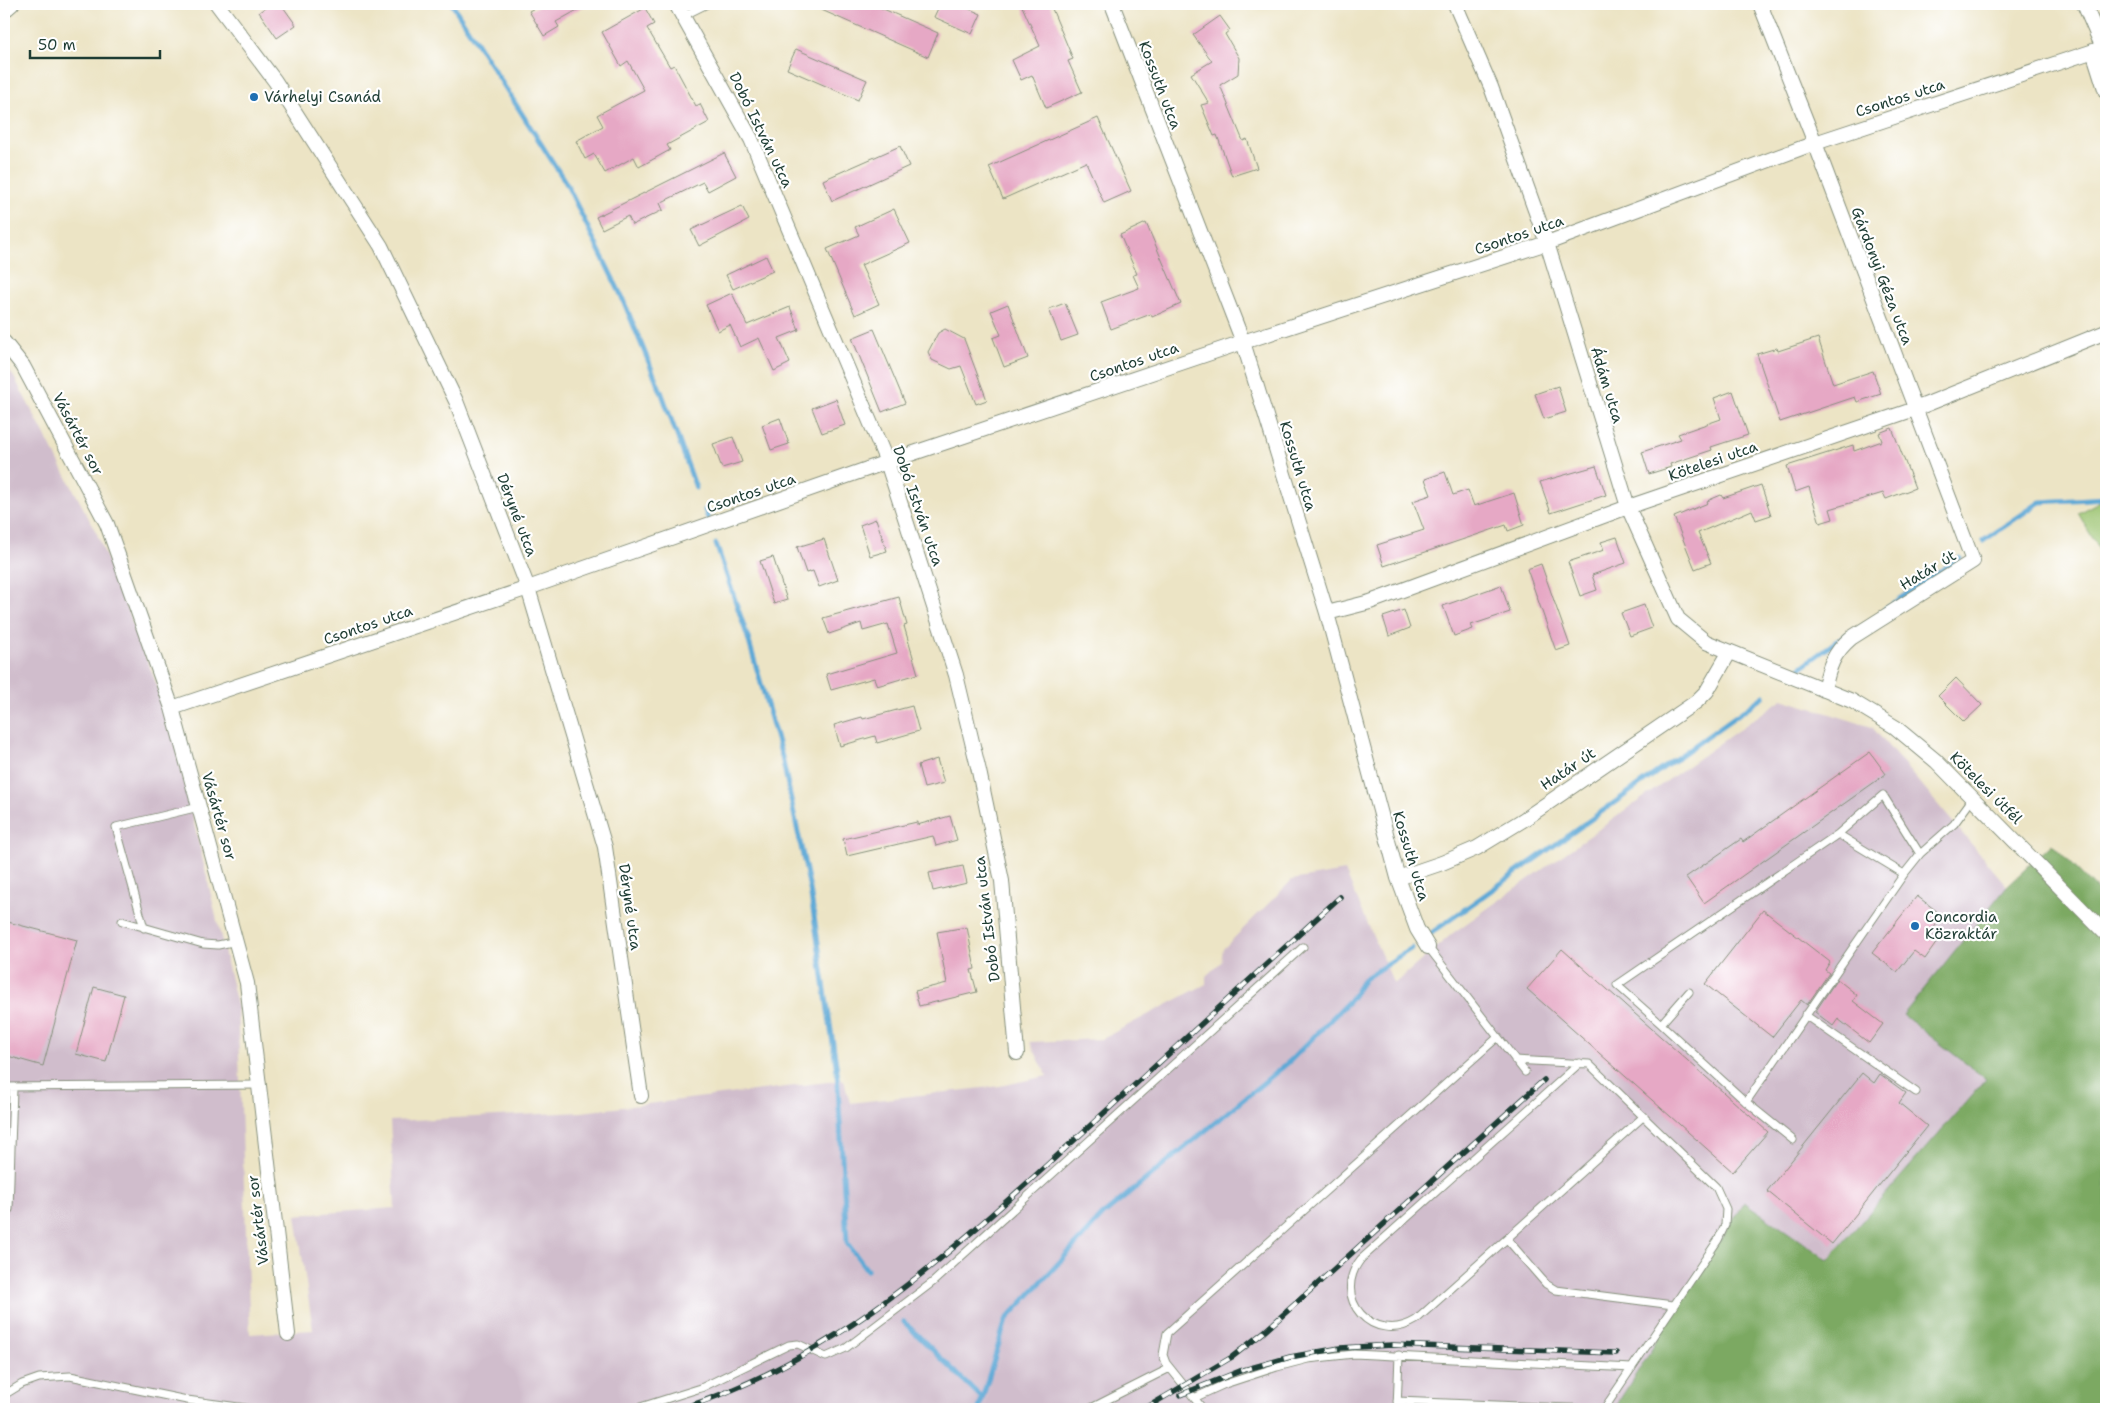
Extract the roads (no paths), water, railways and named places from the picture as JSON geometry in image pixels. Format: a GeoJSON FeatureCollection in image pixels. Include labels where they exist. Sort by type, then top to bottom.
{"type":"FeatureCollection","features":[{"type":"Feature","properties":{"kind":"street","name":"Déryné utca"},"geometry":{"type":"LineString","coordinates":[[217,4],[275,81],[381,246],[456,401],[528,588],[605,847],[641,1096]]}},
{"type":"Feature","properties":{"kind":"street","name":"Dobó István utca"},"geometry":{"type":"LineString","coordinates":[[676,4],[751,139],[888,462],[956,675],[979,771],[1002,881],[1017,1053]]}},
{"type":"Feature","properties":{"kind":"street","name":"Kossuth utca"},"geometry":{"type":"LineString","coordinates":[[1112,4],[1243,342],[1327,613],[1398,878],[1417,929],[1428,947]]}},
{"type":"Feature","properties":{"kind":"street","name":"Ádám utca"},"geometry":{"type":"LineString","coordinates":[[1455,4],[1491,87],[1547,244],[1628,507],[1678,619],[1706,642],[1824,690]]}},
{"type":"Feature","properties":{"kind":"street","name":"Gárdonyi Géza utca"},"geometry":{"type":"LineString","coordinates":[[1760,4],[1973,561]]}},
{"type":"Feature","properties":{"kind":"street"},"geometry":{"type":"LineString","coordinates":[[2084,4],[2101,49],[2106,92]]}},
{"type":"Feature","properties":{"kind":"street","name":"Csontos utca"},"geometry":{"type":"LineString","coordinates":[[172,708],[528,588],[888,462],[1243,342],[1547,244],[1815,144],[2101,49]]}},
{"type":"Feature","properties":{"kind":"street","name":"Kötelesi utca"},"geometry":{"type":"LineString","coordinates":[[1327,613],[1370,602],[1628,507],[1914,408],[2106,332]]}},
{"type":"Feature","properties":{"kind":"street","name":"Vásártér sor"},"geometry":{"type":"LineString","coordinates":[[4,342],[22,366],[107,524],[172,708],[247,982],[288,1334]]}},
{"type":"Feature","properties":{"kind":"street","name":"Határ út"},"geometry":{"type":"LineString","coordinates":[[1824,690],[1829,666],[1837,650],[1850,638],[1973,561]]}},
{"type":"Feature","properties":{"kind":"street","name":"Határ út"},"geometry":{"type":"LineString","coordinates":[[1398,878],[1442,863],[1477,848],[1688,707],[1707,691],[1729,652]]}},
{"type":"Feature","properties":{"kind":"street","name":"Kötelesi útfél"},"geometry":{"type":"LineString","coordinates":[[1824,690],[1852,701],[1895,727],[1936,761],[2106,934]]}},
{"type":"Feature","properties":{"kind":"lane"},"geometry":{"type":"LineString","coordinates":[[684,16],[706,4]]}},
{"type":"Feature","properties":{"kind":"lane"},"geometry":{"type":"LineString","coordinates":[[1793,1140],[1746,1102],[1618,985],[1838,834],[1883,795],[1920,854]]}},
{"type":"Feature","properties":{"kind":"lane"},"geometry":{"type":"LineString","coordinates":[[1746,1102],[1805,1014],[1904,874],[1920,854],[1954,824],[1973,798]]}},
{"type":"Feature","properties":{"kind":"lane"},"geometry":{"type":"LineString","coordinates":[[144,928],[116,827],[200,807]]}},
{"type":"Feature","properties":{"kind":"lane"},"geometry":{"type":"LineString","coordinates":[[1838,834],[1904,874]]}},
{"type":"Feature","properties":{"kind":"lane"},"geometry":{"type":"LineString","coordinates":[[122,921],[203,944],[218,945],[237,941]]}},
{"type":"Feature","properties":{"kind":"lane"},"geometry":{"type":"LineString","coordinates":[[1428,947],[1525,1072]]}},
{"type":"Feature","properties":{"kind":"lane"},"geometry":{"type":"LineString","coordinates":[[634,1409],[700,1388],[789,1345],[798,1344],[826,1357],[846,1348],[933,1282],[1302,948]]}},
{"type":"Feature","properties":{"kind":"lane"},"geometry":{"type":"LineString","coordinates":[[1661,1024],[1689,992]]}},
{"type":"Feature","properties":{"kind":"lane"},"geometry":{"type":"LineString","coordinates":[[1805,1014],[1916,1092]]}},
{"type":"Feature","properties":{"kind":"lane"},"geometry":{"type":"LineString","coordinates":[[1203,1409],[1162,1355],[1167,1333],[1172,1326],[1498,1037]]}},
{"type":"Feature","properties":{"kind":"lane"},"geometry":{"type":"LineString","coordinates":[[1515,1060],[1589,1064],[1708,1178],[1721,1195],[1726,1209],[1722,1232],[1604,1409]]}},
{"type":"Feature","properties":{"kind":"lane"},"geometry":{"type":"LineString","coordinates":[[1580,1063],[1361,1259],[1354,1270],[1350,1283],[1353,1302],[1365,1318],[1376,1325],[1396,1328],[1410,1324],[1644,1116]]}},
{"type":"Feature","properties":{"kind":"lane"},"geometry":{"type":"LineString","coordinates":[[4,1087],[258,1085]]}},
{"type":"Feature","properties":{"kind":"lane"},"geometry":{"type":"LineString","coordinates":[[4,1209],[9,1209],[12,1088]]}},
{"type":"Feature","properties":{"kind":"lane"},"geometry":{"type":"LineString","coordinates":[[1507,1238],[1546,1284],[1556,1290],[1673,1305]]}},
{"type":"Feature","properties":{"kind":"lane"},"geometry":{"type":"LineString","coordinates":[[1194,1398],[1253,1374],[1308,1359],[1354,1354],[1632,1368]]}},
{"type":"Feature","properties":{"kind":"lane"},"geometry":{"type":"LineString","coordinates":[[1399,1355],[1397,1405],[1594,1409]]}},
{"type":"Feature","properties":{"kind":"lane"},"geometry":{"type":"LineString","coordinates":[[1089,1409],[1170,1368]]}},
{"type":"Feature","properties":{"kind":"lane"},"geometry":{"type":"LineString","coordinates":[[4,1395],[22,1384],[39,1378],[70,1376],[187,1400],[253,1409]]}},
{"type":"Feature","properties":{"kind":"waterway"},"geometry":{"type":"LineString","coordinates":[[452,4],[566,183],[621,295],[662,394],[696,488]]}},
{"type":"Feature","properties":{"kind":"waterway"},"geometry":{"type":"LineString","coordinates":[[1983,541],[2040,502],[2106,498]]}},
{"type":"Feature","properties":{"kind":"waterway"},"geometry":{"type":"LineString","coordinates":[[705,510],[709,521]]}},
{"type":"Feature","properties":{"kind":"waterway"},"geometry":{"type":"LineString","coordinates":[[716,544],[748,638],[782,757],[810,889],[837,1071],[847,1243],[867,1270]]}},
{"type":"Feature","properties":{"kind":"waterway"},"geometry":{"type":"LineString","coordinates":[[1886,608],[1960,558]]}},
{"type":"Feature","properties":{"kind":"waterway"},"geometry":{"type":"LineString","coordinates":[[1800,668],[1845,635]]}},
{"type":"Feature","properties":{"kind":"waterway"},"geometry":{"type":"LineString","coordinates":[[1430,934],[1764,696]]}},
{"type":"Feature","properties":{"kind":"waterway"},"geometry":{"type":"LineString","coordinates":[[979,1409],[1006,1320],[1104,1214],[1290,1061],[1350,1000],[1364,979],[1412,948]]}},
{"type":"Feature","properties":{"kind":"waterway"},"geometry":{"type":"LineString","coordinates":[[904,1322],[982,1398]]}},
{"type":"Feature","properties":{"kind":"railway"},"geometry":{"type":"LineString","coordinates":[[680,1409],[738,1387],[793,1360],[845,1329],[895,1294],[990,1216],[1340,897]]}},
{"type":"Feature","properties":{"kind":"railway"},"geometry":{"type":"LineString","coordinates":[[1144,1409],[1232,1357],[1264,1332],[1544,1080]]}},
{"type":"Feature","properties":{"kind":"railway"},"geometry":{"type":"LineString","coordinates":[[1180,1395],[1240,1371],[1290,1357],[1340,1348],[1392,1345],[1616,1353]]}},
{"type":"Feature","properties":{"kind":"place","name":"Várhelyi Csanád"},"geometry":{"type":"Point","coordinates":[254,97]}},
{"type":"Feature","properties":{"kind":"place","name":"Concordia Közraktár"},"geometry":{"type":"Point","coordinates":[1915,926]}}]}
